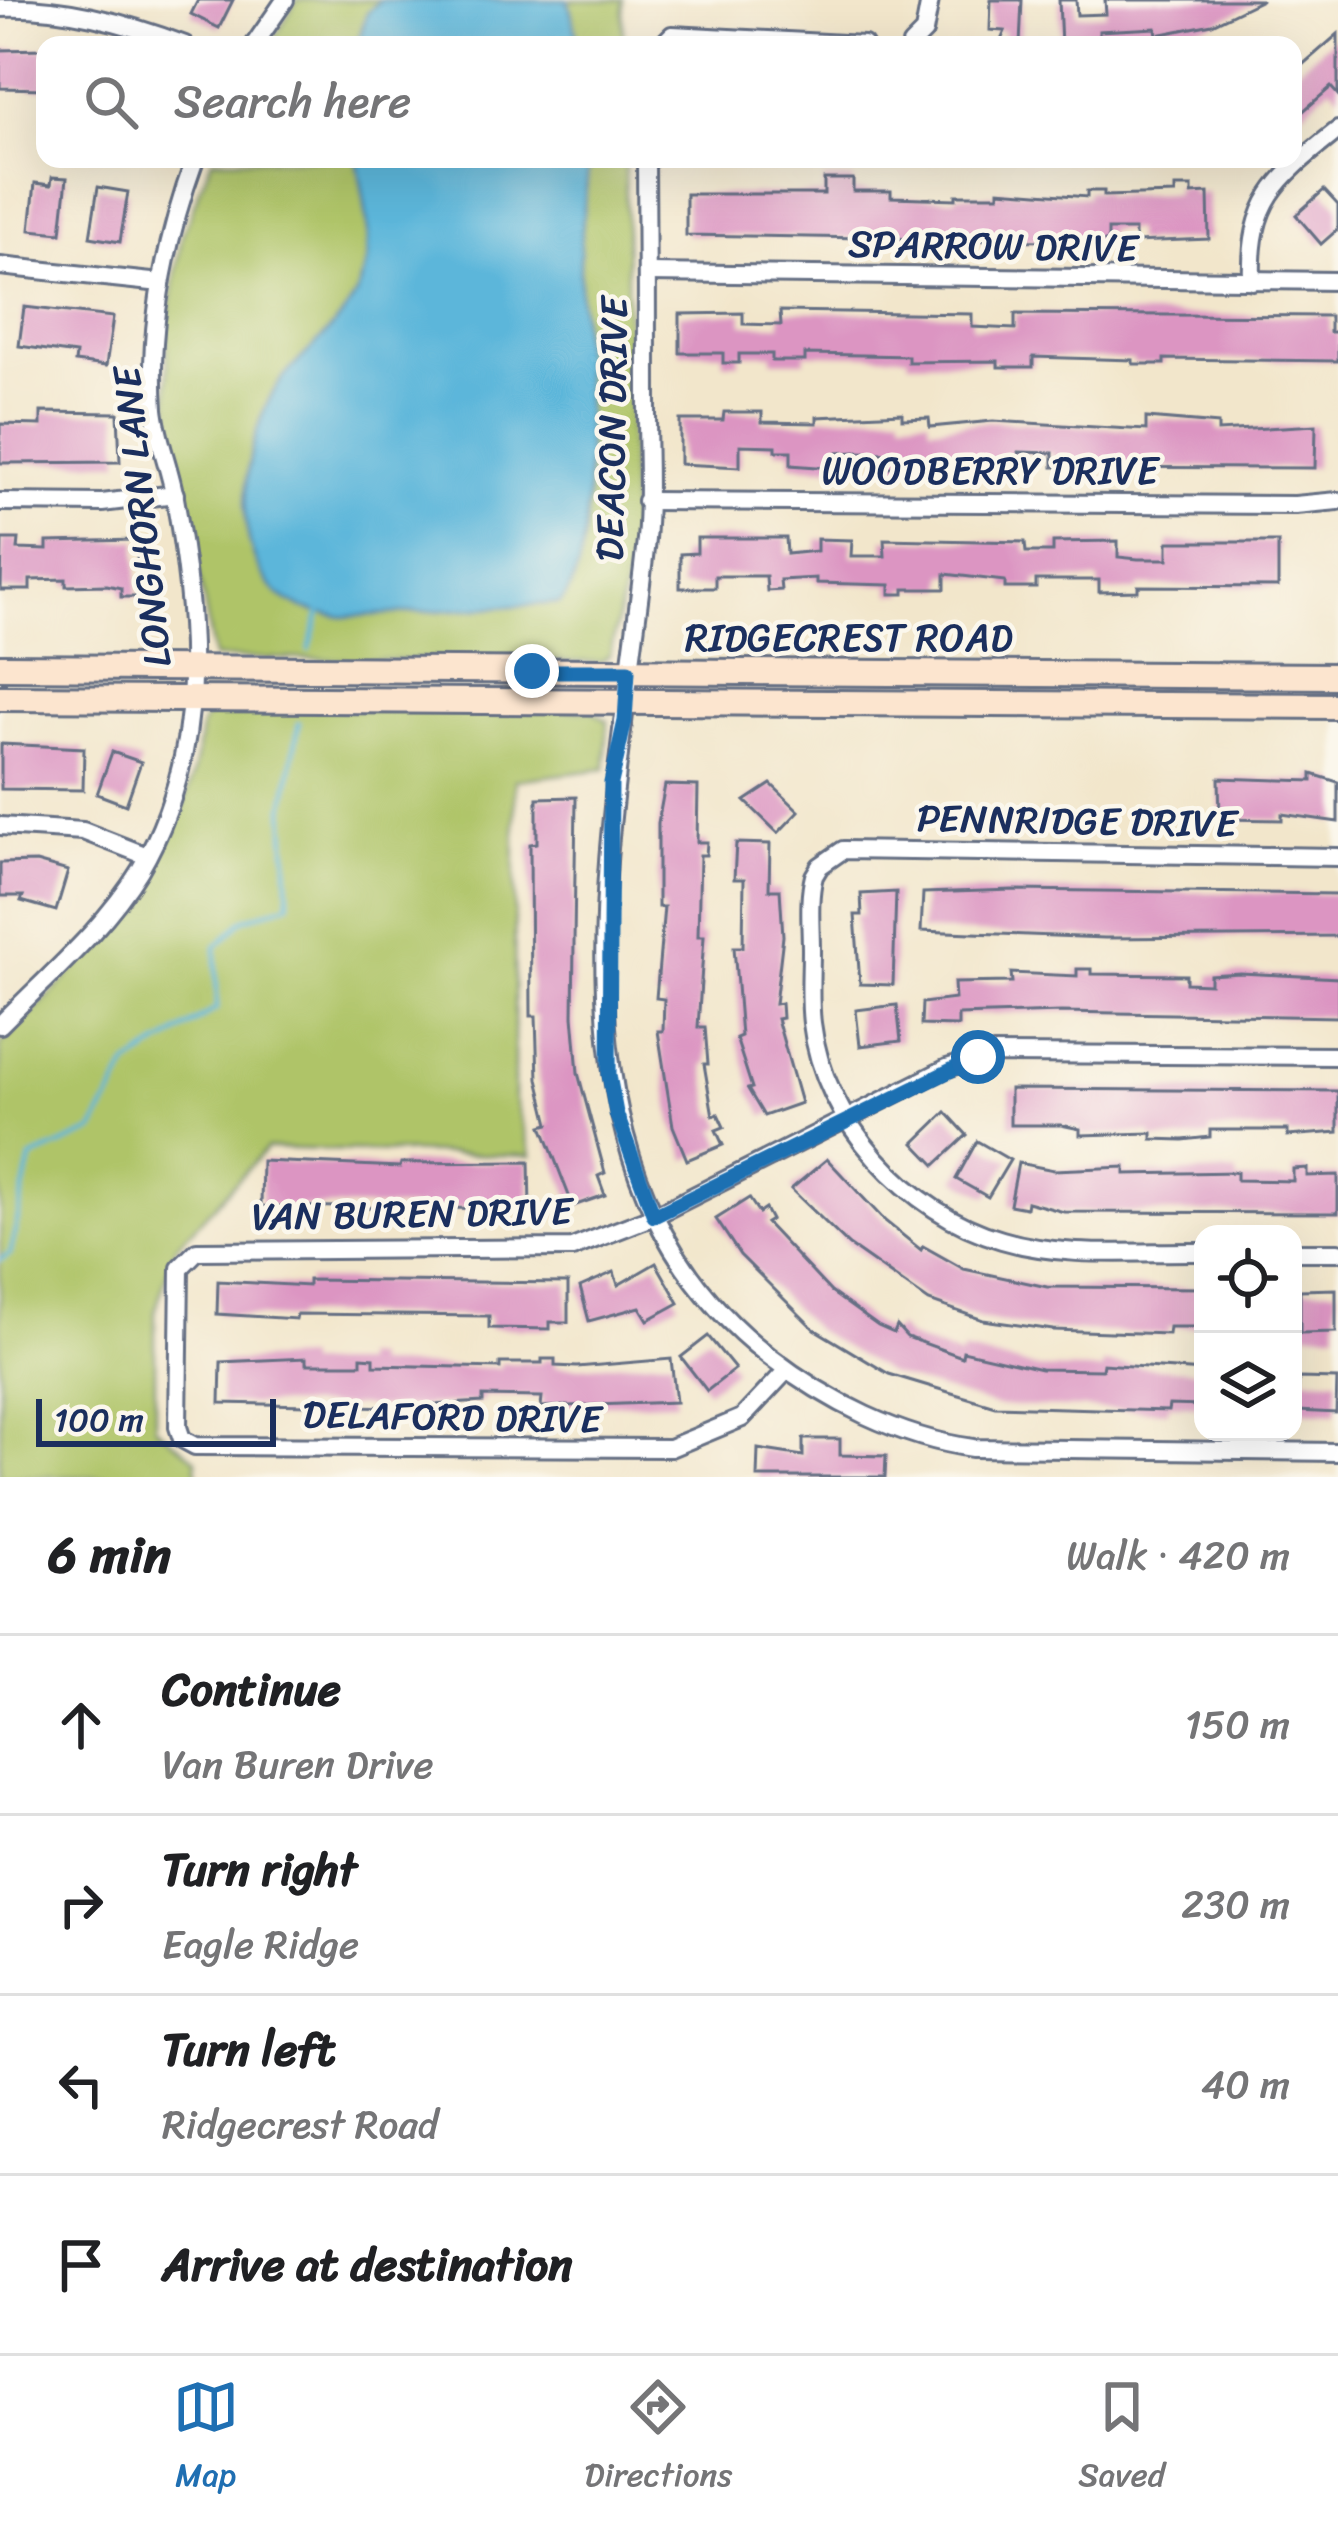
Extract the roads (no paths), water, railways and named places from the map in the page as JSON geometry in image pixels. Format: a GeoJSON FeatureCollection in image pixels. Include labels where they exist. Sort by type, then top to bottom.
{"type":"FeatureCollection","features":[{"type":"Feature","properties":{"kind":"main road","name":"RIDGECREST ROAD"},"geometry":{"type":"LineString","coordinates":[[0,667],[1338,676]]}},
{"type":"Feature","properties":{"kind":"main road","name":"RIDGECREST ROAD"},"geometry":{"type":"LineString","coordinates":[[0,698],[1338,706]]}},
{"type":"Feature","properties":{"kind":"street"},"geometry":{"type":"LineString","coordinates":[[260,36],[285,0]]}},
{"type":"Feature","properties":{"kind":"street"},"geometry":{"type":"LineString","coordinates":[[920,36],[930,0]]}},
{"type":"Feature","properties":{"kind":"street"},"geometry":{"type":"LineString","coordinates":[[0,8],[37,7],[162,36]]}},
{"type":"Feature","properties":{"kind":"street"},"geometry":{"type":"LineString","coordinates":[[1302,158],[1338,130]]}},
{"type":"Feature","properties":{"kind":"street","name":"LONGHORN LANE"},"geometry":{"type":"LineString","coordinates":[[0,1025],[116,906],[147,856],[177,788],[194,670],[175,494],[154,411],[161,283],[173,218],[192,168]]}},
{"type":"Feature","properties":{"kind":"street","name":"DEACON DRIVE"},"geometry":{"type":"LineString","coordinates":[[646,168],[646,501],[627,701],[611,783],[609,1075],[616,1113],[654,1216],[720,1312],[787,1370],[887,1424],[952,1445],[1338,1452]]}},
{"type":"Feature","properties":{"kind":"street"},"geometry":{"type":"LineString","coordinates":[[1252,281],[1252,231],[1264,200],[1290,168]]}},
{"type":"Feature","properties":{"kind":"street"},"geometry":{"type":"LineString","coordinates":[[0,266],[161,283]]}},
{"type":"Feature","properties":{"kind":"street","name":"SPARROW DRIVE"},"geometry":{"type":"LineString","coordinates":[[647,273],[1338,281]]}},
{"type":"Feature","properties":{"kind":"street"},"geometry":{"type":"LineString","coordinates":[[0,502],[102,503],[175,494]]}},
{"type":"Feature","properties":{"kind":"street","name":"WOODBERRY DRIVE"},"geometry":{"type":"LineString","coordinates":[[646,501],[1335,502]]}},
{"type":"Feature","properties":{"kind":"street"},"geometry":{"type":"LineString","coordinates":[[0,826],[83,831],[147,856]]}},
{"type":"Feature","properties":{"kind":"street","name":"PENNRIDGE DRIVE"},"geometry":{"type":"LineString","coordinates":[[848,1116],[811,1022],[811,888],[820,866],[843,850],[1338,857]]}},
{"type":"Feature","properties":{"kind":"street","name":"VAN BUREN DRIVE"},"geometry":{"type":"LineString","coordinates":[[179,1348],[180,1268],[197,1251],[549,1251],[596,1241],[947,1068],[1006,1052],[1338,1056]]}},
{"type":"Feature","properties":{"kind":"street"},"geometry":{"type":"LineString","coordinates":[[848,1116],[872,1155],[904,1187],[944,1217],[991,1238],[1052,1251],[1194,1252]]}},
{"type":"Feature","properties":{"kind":"street"},"geometry":{"type":"LineString","coordinates":[[1302,1252],[1338,1252]]}},
{"type":"Feature","properties":{"kind":"street","name":"DELAFORD DRIVE"},"geometry":{"type":"LineString","coordinates":[[179,1348],[178,1427],[182,1439],[195,1446],[670,1448],[742,1418],[787,1370]]}},
{"type":"Feature","properties":{"kind":"water"},"geometry":{"type":"Polygon","coordinates":[[[380,0],[568,0],[577,36],[360,36],[367,13],[380,0]]]}},
{"type":"Feature","properties":{"kind":"water"},"geometry":{"type":"Polygon","coordinates":[[[359,168],[588,168],[580,269],[587,494],[575,577],[560,603],[342,617],[290,602],[261,571],[251,549],[245,498],[260,421],[278,385],[342,316],[360,285],[367,254],[359,168]]]}},
{"type":"Feature","properties":{"kind":"waterway"},"geometry":{"type":"LineString","coordinates":[[309,650],[320,613]]}},
{"type":"Feature","properties":{"kind":"waterway"},"geometry":{"type":"LineString","coordinates":[[0,1260],[10,1254],[31,1158],[93,1131],[128,1065],[217,1008],[216,947],[243,920],[289,903],[284,808],[299,723]]}}]}
